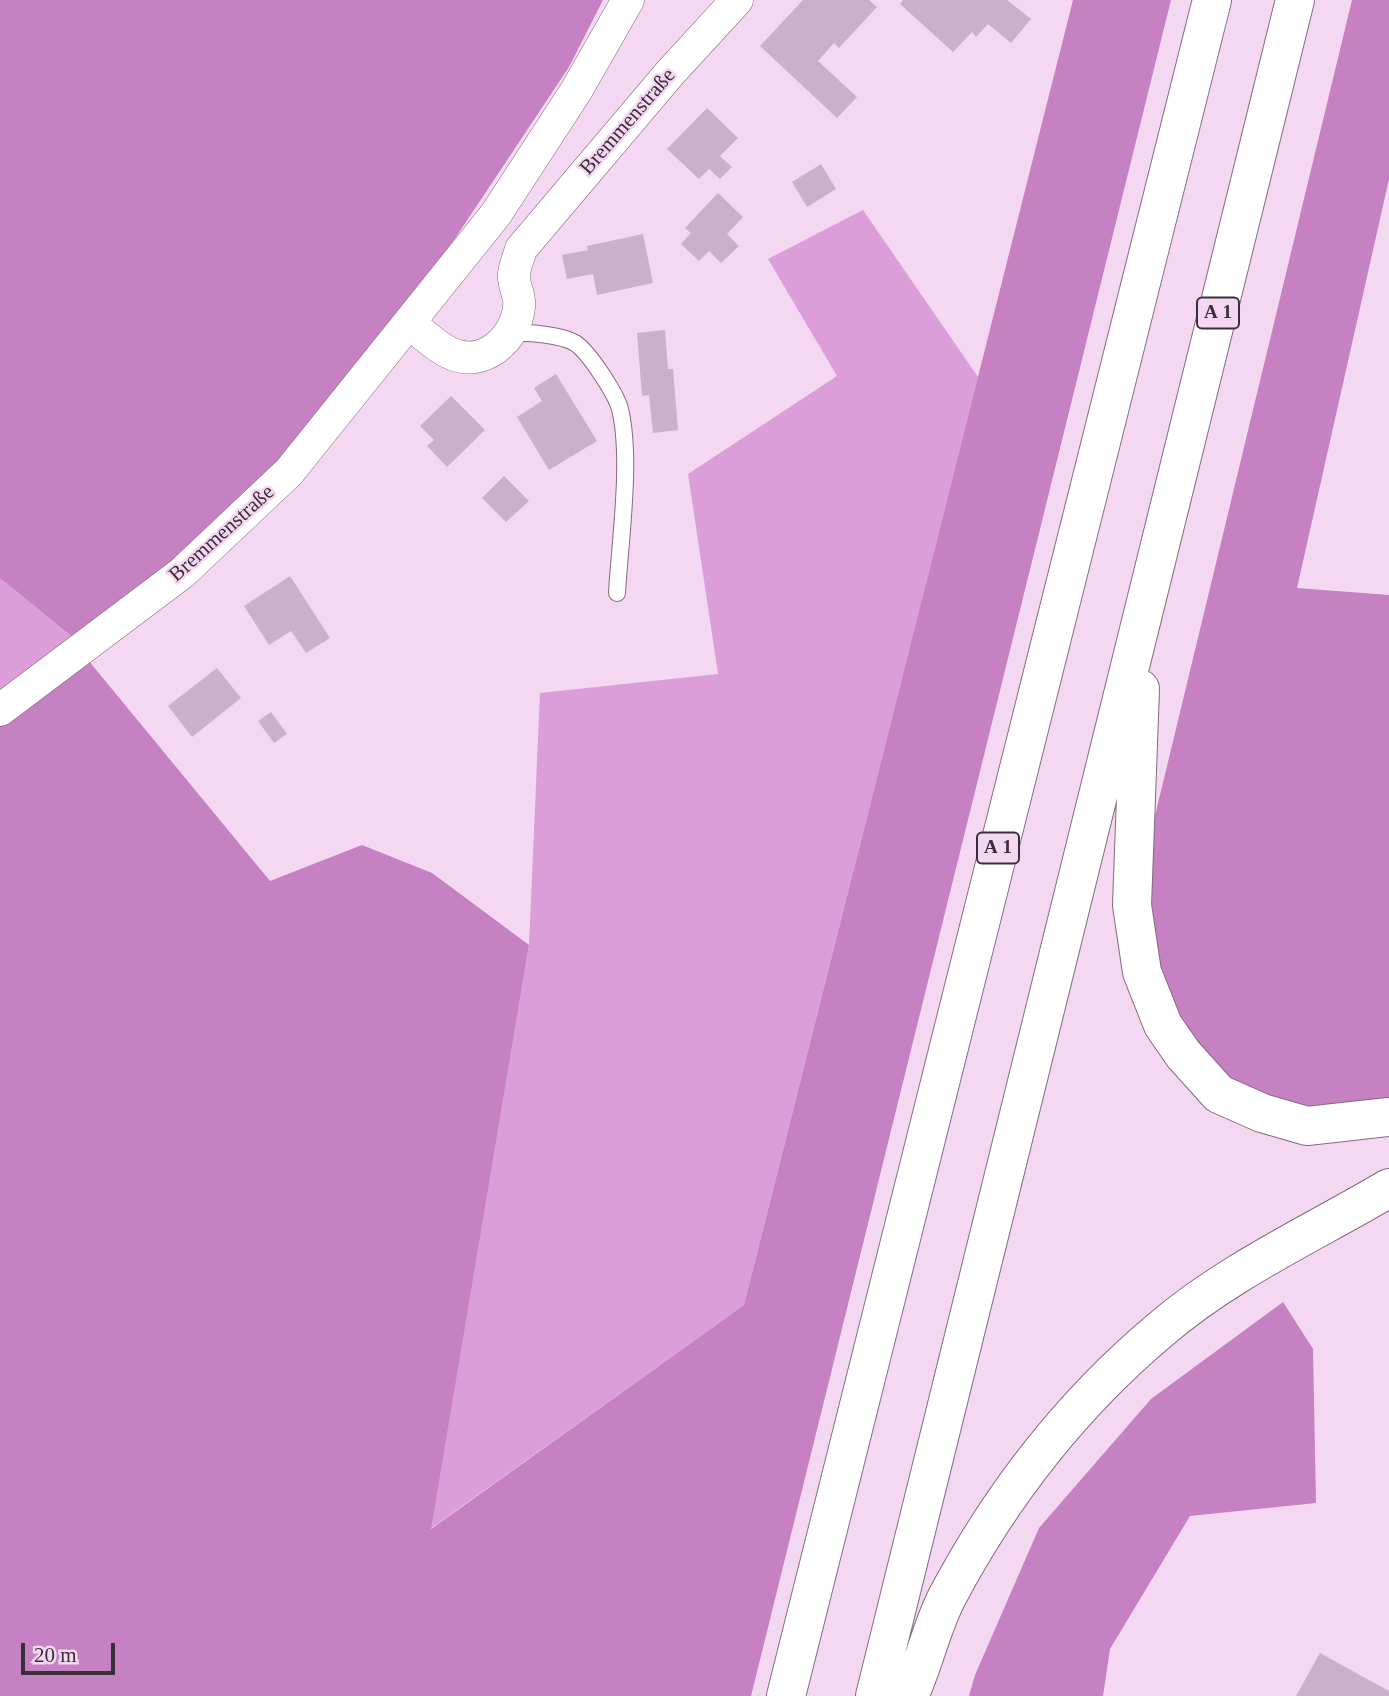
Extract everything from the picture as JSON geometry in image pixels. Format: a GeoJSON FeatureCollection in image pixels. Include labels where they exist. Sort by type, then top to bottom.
{"type":"FeatureCollection","features":[{"type":"Feature","properties":{"kind":"highway","name":"A 1"},"geometry":{"type":"LineString","coordinates":[[786,1696],[1212,0]]}},
{"type":"Feature","properties":{"kind":"highway","name":"A 1"},"geometry":{"type":"LineString","coordinates":[[875,1696],[1296,0]]}},
{"type":"Feature","properties":{"kind":"highway"},"geometry":{"type":"LineString","coordinates":[[1141,625],[1140,759],[1132,837],[1132,905],[1142,972],[1163,1025],[1183,1054],[1219,1094],[1262,1113],[1307,1126],[1389,1118]]}},
{"type":"Feature","properties":{"kind":"highway"},"geometry":{"type":"LineString","coordinates":[[909,1696],[922,1669],[945,1600],[995,1514],[1043,1446],[1160,1329],[1221,1286],[1389,1188]]}},
{"type":"Feature","properties":{"kind":"street","name":"Bremmenstraße"},"geometry":{"type":"LineString","coordinates":[[0,710],[182,573],[289,472],[496,214],[576,90],[628,0]]}},
{"type":"Feature","properties":{"kind":"street","name":"Bremmenstraße"},"geometry":{"type":"LineString","coordinates":[[512,333],[517,324],[520,303],[513,276],[521,249],[661,83],[737,0]]}},
{"type":"Feature","properties":{"kind":"street"},"geometry":{"type":"LineString","coordinates":[[410,324],[450,354],[470,357],[493,351],[512,333]]}},
{"type":"Feature","properties":{"kind":"lane"},"geometry":{"type":"LineString","coordinates":[[512,333],[530,332],[574,342],[595,365],[620,408],[624,457],[617,593]]}},
{"type":"Feature","properties":{"kind":"shaded area"},"geometry":{"type":"Polygon","coordinates":[[[0,0],[603,0],[569,67],[432,273],[285,459],[179,558],[76,640],[0,578],[0,0]]]}},
{"type":"Feature","properties":{"kind":"shaded area"},"geometry":{"type":"Polygon","coordinates":[[[1073,0],[1171,0],[751,1696],[0,1696],[0,723],[88,660],[270,881],[362,845],[432,873],[529,945],[431,1529],[744,1305],[1073,0]]]}},
{"type":"Feature","properties":{"kind":"shaded area"},"geometry":{"type":"Polygon","coordinates":[[[1352,0],[1389,0],[1389,179],[1297,588],[1389,595],[1389,1099],[1345,1109],[1270,1102],[1219,1079],[1180,1036],[1148,950],[1146,853],[1352,0]]]}},
{"type":"Feature","properties":{"kind":"shaded area"},"geometry":{"type":"Polygon","coordinates":[[[863,210],[978,377],[744,1305],[430,1529],[529,945],[540,693],[718,674],[688,474],[837,376],[768,259],[863,210]]]}},
{"type":"Feature","properties":{"kind":"shaded area"},"geometry":{"type":"Polygon","coordinates":[[[0,578],[76,640],[0,698],[0,578]]]}},
{"type":"Feature","properties":{"kind":"shaded area"},"geometry":{"type":"Polygon","coordinates":[[[1283,1302],[1313,1349],[1316,1503],[1190,1516],[1110,1649],[1103,1696],[969,1696],[975,1675],[1039,1528],[1151,1399],[1283,1302]]]}},
{"type":"Feature","properties":{"kind":"building"},"geometry":{"type":"Polygon","coordinates":[[[803,0],[869,0],[877,7],[839,48],[834,43],[818,61],[857,97],[837,118],[760,46],[803,0]]]}},
{"type":"Feature","properties":{"kind":"building"},"geometry":{"type":"Polygon","coordinates":[[[903,0],[1007,0],[1031,19],[1011,43],[988,24],[976,37],[972,32],[953,52],[900,4],[903,0]]]}},
{"type":"Feature","properties":{"kind":"building"},"geometry":{"type":"Polygon","coordinates":[[[707,108],[738,138],[720,156],[732,167],[720,179],[709,169],[699,179],[667,149],[707,108]]]}},
{"type":"Feature","properties":{"kind":"building"},"geometry":{"type":"Polygon","coordinates":[[[821,164],[836,189],[807,207],[792,182],[821,164]]]}},
{"type":"Feature","properties":{"kind":"building"},"geometry":{"type":"Polygon","coordinates":[[[718,193],[743,217],[727,234],[739,246],[721,263],[709,251],[699,261],[681,244],[691,233],[685,228],[718,193]]]}},
{"type":"Feature","properties":{"kind":"building"},"geometry":{"type":"Polygon","coordinates":[[[643,234],[653,283],[597,295],[593,274],[567,279],[562,255],[588,250],[587,246],[643,234]]]}},
{"type":"Feature","properties":{"kind":"building"},"geometry":{"type":"Polygon","coordinates":[[[665,330],[668,369],[673,369],[678,430],[653,433],[649,395],[642,396],[637,333],[665,330]]]}},
{"type":"Feature","properties":{"kind":"building"},"geometry":{"type":"Polygon","coordinates":[[[556,374],[597,441],[549,470],[517,417],[542,401],[534,388],[556,374]]]}},
{"type":"Feature","properties":{"kind":"building"},"geometry":{"type":"Polygon","coordinates":[[[451,396],[485,430],[447,467],[427,446],[434,440],[420,426],[451,396]]]}},
{"type":"Feature","properties":{"kind":"building"},"geometry":{"type":"Polygon","coordinates":[[[504,476],[529,501],[506,522],[482,498],[504,476]]]}},
{"type":"Feature","properties":{"kind":"building"},"geometry":{"type":"Polygon","coordinates":[[[290,576],[330,638],[306,653],[291,631],[269,645],[244,606],[290,576]]]}},
{"type":"Feature","properties":{"kind":"building"},"geometry":{"type":"Polygon","coordinates":[[[217,668],[241,698],[192,737],[168,706],[217,668]]]}},
{"type":"Feature","properties":{"kind":"building"},"geometry":{"type":"Polygon","coordinates":[[[271,712],[287,734],[274,743],[258,721],[271,712]]]}},
{"type":"Feature","properties":{"kind":"building"},"geometry":{"type":"Polygon","coordinates":[[[1320,1653],[1389,1691],[1389,1696],[1296,1696],[1320,1653]]]}}]}
